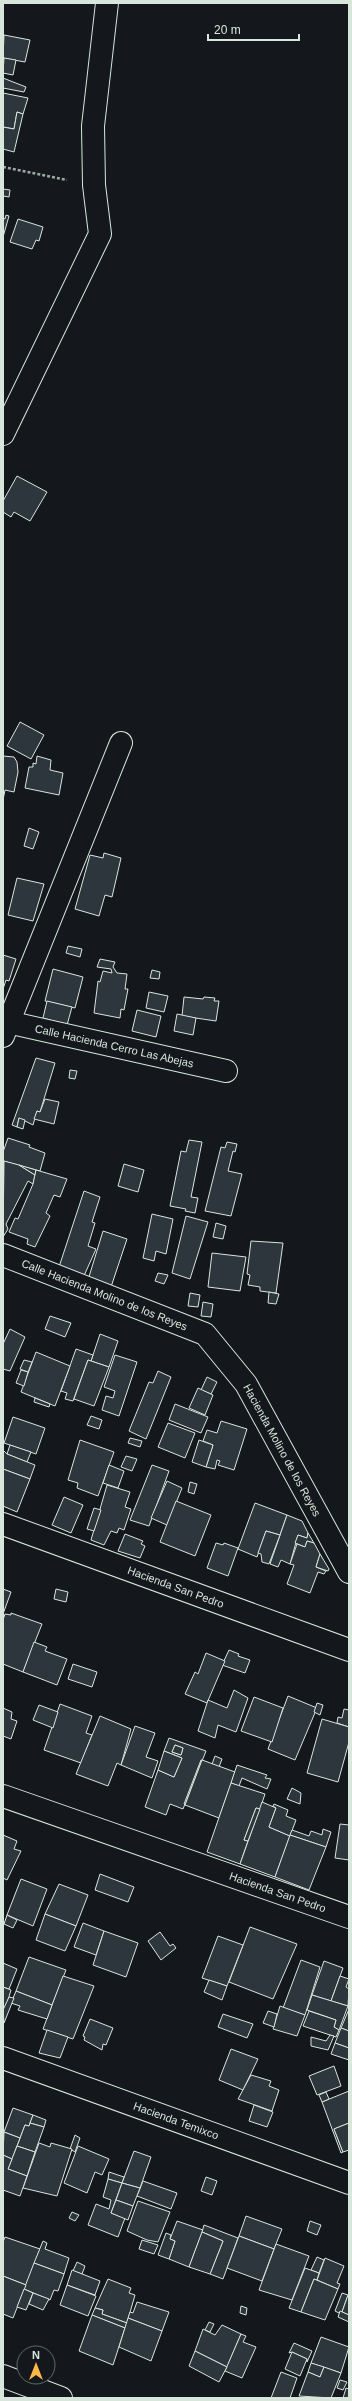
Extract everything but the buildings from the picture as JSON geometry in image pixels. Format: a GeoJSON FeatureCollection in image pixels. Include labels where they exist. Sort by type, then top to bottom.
{"type":"FeatureCollection","features":[{"type":"Feature","properties":{"kind":"street"},"geometry":{"type":"LineString","coordinates":[[6,426],[100,234],[94,185],[93,126],[107,3]]}},
{"type":"Feature","properties":{"kind":"street"},"geometry":{"type":"LineString","coordinates":[[5,1026],[121,743]]}},
{"type":"Feature","properties":{"kind":"street","name":"Calle Hacienda Cerro Las Abejas"},"geometry":{"type":"LineString","coordinates":[[5,1026],[226,1071]]}},
{"type":"Feature","properties":{"kind":"street","name":"Calle Hacienda Molino de los Reyes"},"geometry":{"type":"LineString","coordinates":[[3,1255],[205,1334]]}},
{"type":"Feature","properties":{"kind":"street","name":"Hacienda Molino de los Reyes"},"geometry":{"type":"LineString","coordinates":[[205,1334],[246,1384],[349,1572]]}},
{"type":"Feature","properties":{"kind":"street","name":"Hacienda San Pedro"},"geometry":{"type":"LineString","coordinates":[[3,1524],[349,1650]]}},
{"type":"Feature","properties":{"kind":"street","name":"Hacienda San Pedro"},"geometry":{"type":"LineString","coordinates":[[3,1796],[349,1917]]}},
{"type":"Feature","properties":{"kind":"street","name":"Hacienda Temixco"},"geometry":{"type":"LineString","coordinates":[[3,2058],[349,2183]]}},
{"type":"Feature","properties":{"kind":"street"},"geometry":{"type":"LineString","coordinates":[[3,2376],[61,2398]]}},
{"type":"Feature","properties":{"kind":"path"},"geometry":{"type":"LineString","coordinates":[[3,168],[94,185]]}}]}
